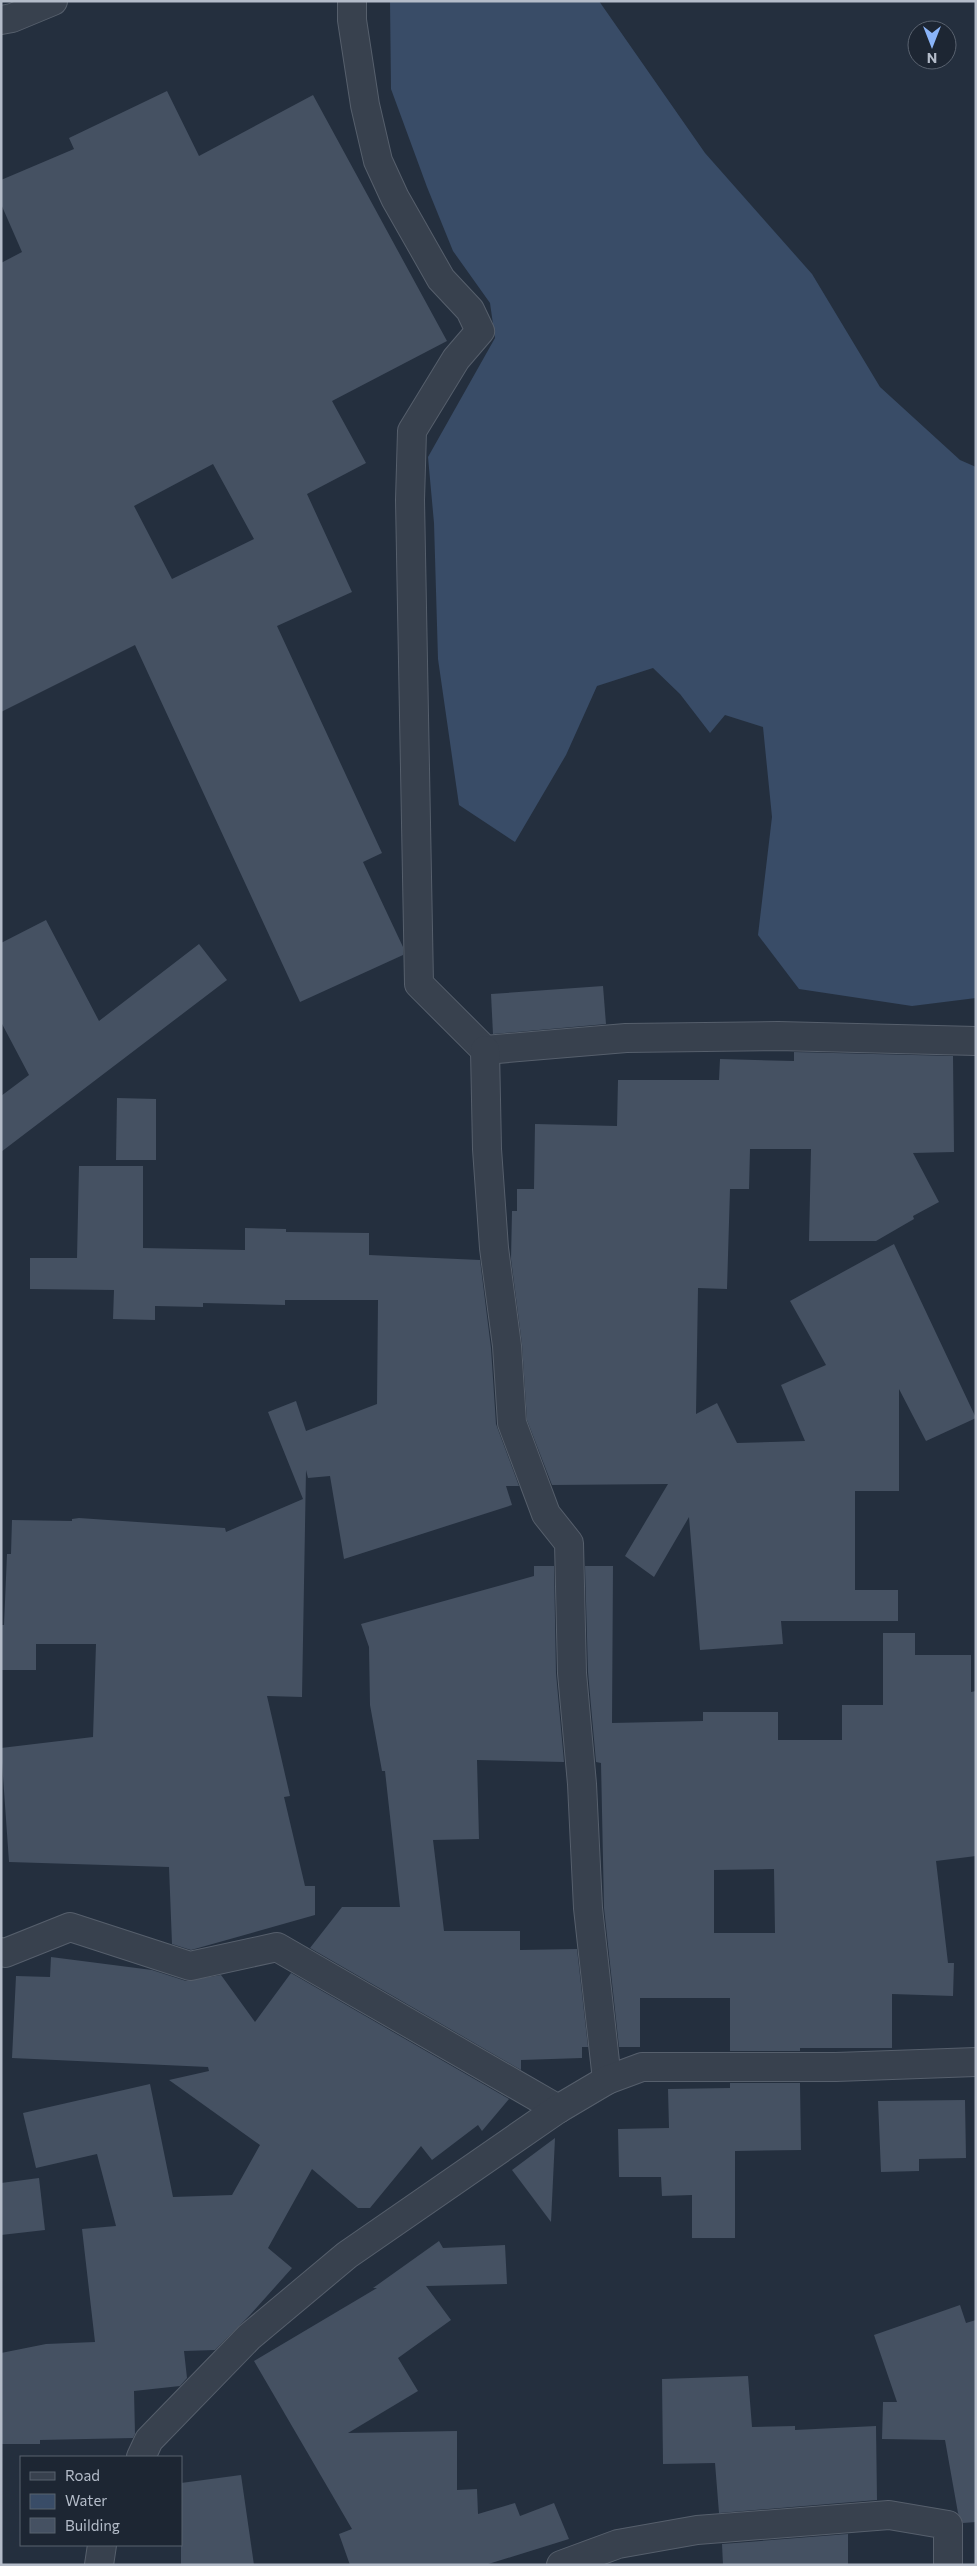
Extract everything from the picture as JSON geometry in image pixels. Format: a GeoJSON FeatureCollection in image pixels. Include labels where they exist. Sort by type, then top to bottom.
{"type":"FeatureCollection","features":[{"type":"Feature","properties":{"kind":"street"},"geometry":{"type":"LineString","coordinates":[[1,20],[12,18],[53,1]]}},
{"type":"Feature","properties":{"kind":"street"},"geometry":{"type":"LineString","coordinates":[[352,1],[352,20],[365,105],[378,161],[395,198],[441,279],[470,310],[480,331],[456,359],[412,431],[410,500],[419,984],[485,1050],[487,1149],[512,1423],[546,1514],[569,1543],[572,1673],[582,1784],[588,1908],[607,2080]]}},
{"type":"Feature","properties":{"kind":"street"},"geometry":{"type":"LineString","coordinates":[[485,1050],[626,1038],[778,1036],[976,1041]]}},
{"type":"Feature","properties":{"kind":"street"},"geometry":{"type":"LineString","coordinates":[[1,1952],[5,1953],[70,1928],[190,1966],[277,1947],[558,2109]]}},
{"type":"Feature","properties":{"kind":"street"},"geometry":{"type":"LineString","coordinates":[[141,2456],[149,2440],[250,2338],[339,2261],[558,2109],[607,2080],[642,2067],[836,2067],[976,2062]]}},
{"type":"Feature","properties":{"kind":"street"},"geometry":{"type":"LineString","coordinates":[[560,2565],[618,2544],[697,2530],[889,2515],[948,2525],[948,2565]]}},
{"type":"Feature","properties":{"kind":"street"},"geometry":{"type":"LineString","coordinates":[[99,2565],[102,2546]]}},
{"type":"Feature","properties":{"kind":"water"},"geometry":{"type":"Polygon","coordinates":[[[390,1],[599,1],[705,153],[812,274],[880,387],[960,460],[976,467],[976,998],[912,1006],[799,989],[758,935],[772,817],[763,727],[725,715],[710,733],[680,694],[653,668],[597,686],[566,755],[515,842],[459,805],[438,659],[434,523],[428,457],[495,338],[490,303],[453,251],[391,89],[390,1]]]}},
{"type":"Feature","properties":{"kind":"building"},"geometry":{"type":"Polygon","coordinates":[[[167,91],[199,156],[313,95],[447,341],[332,401],[366,463],[307,494],[352,592],[277,626],[382,853],[363,862],[403,947],[403,955],[300,1002],[135,645],[1,712],[1,263],[22,252],[1,204],[1,180],[74,149],[69,138],[167,91]],[[213,464],[134,506],[172,579],[254,539],[213,464]]]}},
{"type":"Feature","properties":{"kind":"building"},"geometry":{"type":"Polygon","coordinates":[[[46,920],[99,1021],[199,944],[227,980],[1,1152],[1,1096],[29,1075],[1,1022],[1,943],[46,920]]]}},
{"type":"Feature","properties":{"kind":"building"},"geometry":{"type":"Polygon","coordinates":[[[603,986],[606,1024],[493,1034],[491,994],[603,986]]]}},
{"type":"Feature","properties":{"kind":"building"},"geometry":{"type":"Polygon","coordinates":[[[794,1052],[953,1056],[954,1152],[913,1153],[939,1202],[913,1216],[914,1219],[876,1241],[809,1241],[811,1149],[750,1149],[749,1189],[730,1189],[727,1289],[698,1288],[696,1414],[717,1403],[737,1443],[805,1441],[781,1385],[826,1365],[790,1301],[894,1244],[976,1418],[926,1441],[899,1389],[899,1491],[855,1491],[855,1590],[898,1590],[898,1621],[781,1621],[783,1644],[700,1650],[689,1517],[654,1577],[625,1556],[668,1484],[552,1485],[527,1420],[522,1344],[511,1259],[512,1211],[517,1211],[517,1189],[534,1189],[535,1124],[617,1126],[618,1080],[719,1080],[720,1059],[794,1061],[794,1052]]]}},
{"type":"Feature","properties":{"kind":"building"},"geometry":{"type":"Polygon","coordinates":[[[117,1098],[156,1099],[156,1160],[116,1160],[117,1098]]]}},
{"type":"Feature","properties":{"kind":"building"},"geometry":{"type":"Polygon","coordinates":[[[79,1166],[143,1166],[143,1248],[245,1250],[245,1228],[286,1229],[286,1232],[369,1233],[369,1255],[480,1260],[491,1348],[496,1424],[519,1486],[506,1486],[512,1505],[344,1559],[330,1476],[308,1478],[306,1470],[302,1697],[267,1696],[290,1796],[284,1797],[305,1886],[315,1886],[315,1915],[191,1950],[172,1944],[169,1867],[9,1862],[1,1748],[93,1737],[96,1644],[36,1644],[36,1670],[1,1670],[1,1625],[4,1625],[7,1554],[11,1554],[12,1520],[72,1521],[72,1519],[79,1518],[225,1528],[226,1532],[303,1499],[268,1412],[296,1401],[306,1431],[377,1404],[378,1300],[285,1300],[285,1305],[203,1303],[203,1307],[155,1306],[155,1320],[113,1319],[114,1290],[30,1289],[30,1258],[77,1258],[79,1166]]]}},
{"type":"Feature","properties":{"kind":"building"},"geometry":{"type":"Polygon","coordinates":[[[534,1566],[554,1566],[556,1673],[564,1762],[477,1760],[479,1839],[433,1840],[444,1931],[520,1931],[520,1950],[577,1949],[588,2047],[582,2047],[582,2058],[521,2060],[521,2070],[310,1948],[342,1907],[400,1907],[385,1771],[382,1771],[370,1705],[369,1647],[361,1624],[534,1576],[534,1566]]]}},
{"type":"Feature","properties":{"kind":"building"},"geometry":{"type":"Polygon","coordinates":[[[585,1566],[613,1566],[612,1723],[703,1721],[703,1712],[778,1712],[778,1740],[842,1740],[842,1705],[883,1705],[883,1633],[915,1633],[915,1655],[971,1655],[971,1692],[976,1691],[976,1856],[936,1861],[948,1963],[954,1963],[953,1996],[892,1994],[892,2048],[800,2048],[800,2051],[730,2051],[730,1998],[640,1998],[640,2047],[619,2047],[604,1908],[601,1763],[596,1762],[588,1672],[585,1566]],[[774,1869],[714,1870],[714,1933],[775,1933],[774,1869]]]}},
{"type":"Feature","properties":{"kind":"building"},"geometry":{"type":"Polygon","coordinates":[[[51,1957],[152,1970],[186,1981],[221,1975],[255,2022],[291,1973],[509,2099],[482,2131],[478,2125],[432,2160],[421,2146],[370,2208],[358,2208],[312,2169],[268,2248],[292,2268],[250,2315],[215,2350],[184,2351],[187,2378],[180,2386],[134,2391],[135,2434],[133,2438],[40,2440],[40,2444],[1,2444],[1,2353],[46,2344],[95,2342],[82,2229],[116,2226],[97,2154],[36,2168],[23,2113],[150,2084],[173,2197],[232,2195],[260,2145],[169,2080],[209,2071],[208,2067],[12,2058],[16,1976],[50,1977],[51,1957]]]}},
{"type":"Feature","properties":{"kind":"building"},"geometry":{"type":"Polygon","coordinates":[[[730,2083],[800,2083],[801,2150],[735,2151],[735,2238],[692,2238],[692,2195],[662,2196],[661,2177],[619,2177],[618,2129],[669,2128],[668,2089],[730,2088],[730,2083]]]}},
{"type":"Feature","properties":{"kind":"building"},"geometry":{"type":"Polygon","coordinates":[[[965,2100],[966,2158],[919,2159],[919,2171],[881,2172],[878,2101],[965,2100]]]}},
{"type":"Feature","properties":{"kind":"building"},"geometry":{"type":"Polygon","coordinates":[[[555,2138],[551,2222],[512,2170],[555,2138]]]}},
{"type":"Feature","properties":{"kind":"building"},"geometry":{"type":"Polygon","coordinates":[[[39,2178],[45,2230],[1,2235],[1,2183],[39,2178]]]}},
{"type":"Feature","properties":{"kind":"building"},"geometry":{"type":"Polygon","coordinates":[[[439,2241],[443,2248],[505,2245],[507,2284],[426,2286],[451,2320],[398,2358],[418,2391],[348,2433],[457,2431],[457,2490],[477,2489],[478,2514],[515,2503],[520,2516],[554,2503],[569,2539],[485,2565],[350,2565],[339,2534],[352,2529],[254,2361],[377,2288],[373,2288],[439,2241]]]}},
{"type":"Feature","properties":{"kind":"building"},"geometry":{"type":"Polygon","coordinates":[[[960,2305],[966,2323],[976,2320],[976,2522],[963,2523],[958,2513],[945,2440],[882,2439],[883,2402],[897,2402],[874,2335],[960,2305]]]}},
{"type":"Feature","properties":{"kind":"building"},"geometry":{"type":"Polygon","coordinates":[[[748,2376],[752,2427],[795,2426],[795,2430],[876,2426],[877,2500],[719,2513],[715,2463],[663,2464],[662,2379],[748,2376]]]}},
{"type":"Feature","properties":{"kind":"building"},"geometry":{"type":"Polygon","coordinates":[[[241,2475],[254,2565],[181,2565],[182,2483],[241,2475]]]}},
{"type":"Feature","properties":{"kind":"building"},"geometry":{"type":"Polygon","coordinates":[[[848,2534],[848,2565],[723,2565],[722,2544],[848,2534]]]}}]}
